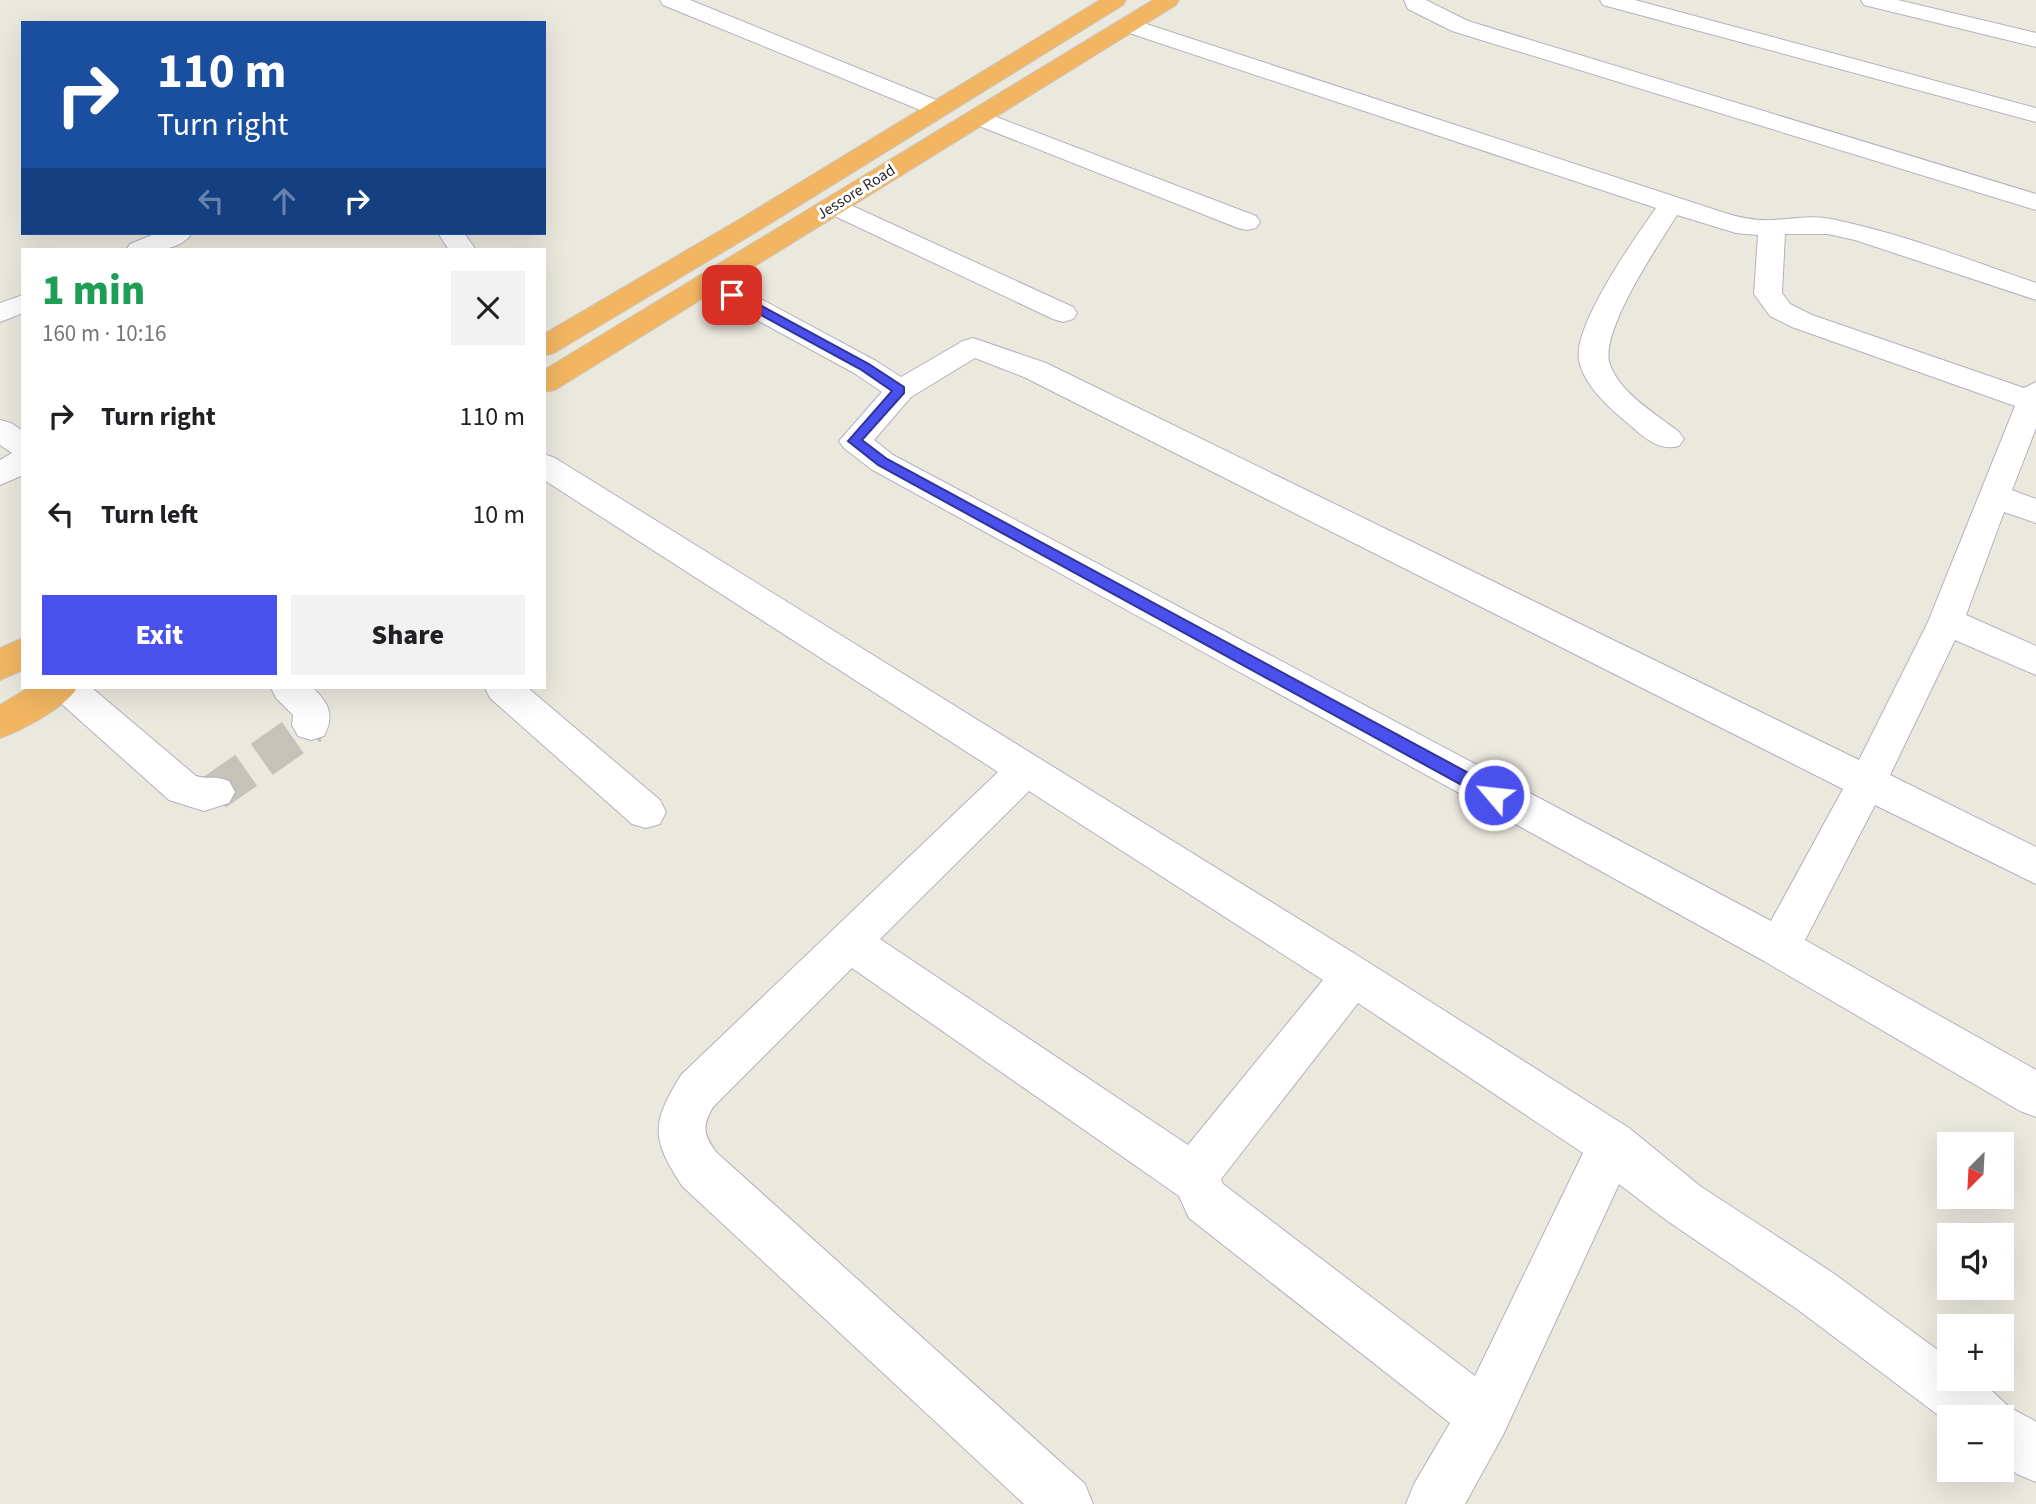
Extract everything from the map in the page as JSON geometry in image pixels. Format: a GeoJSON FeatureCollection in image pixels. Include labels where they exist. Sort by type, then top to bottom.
{"type":"FeatureCollection","features":[{"type":"Feature","properties":{"kind":"highway","name":"Jessore Road"},"geometry":{"type":"LineString","coordinates":[[547,341],[938,109],[1115,0]]}},
{"type":"Feature","properties":{"kind":"highway","name":"Jessore Road"},"geometry":{"type":"LineString","coordinates":[[546,382],[1168,0]]}},
{"type":"Feature","properties":{"kind":"highway"},"geometry":{"type":"LineString","coordinates":[[0,666],[21,653]]}},
{"type":"Feature","properties":{"kind":"highway"},"geometry":{"type":"LineString","coordinates":[[0,723],[56,689]]}},
{"type":"Feature","properties":{"kind":"street"},"geometry":{"type":"LineString","coordinates":[[671,0],[938,109]]}},
{"type":"Feature","properties":{"kind":"street"},"geometry":{"type":"LineString","coordinates":[[1415,0],[1416,4],[1434,15],[1461,26],[2036,202]]}},
{"type":"Feature","properties":{"kind":"street"},"geometry":{"type":"LineString","coordinates":[[1611,0],[2036,115]]}},
{"type":"Feature","properties":{"kind":"street"},"geometry":{"type":"LineString","coordinates":[[1872,0],[2036,40]]}},
{"type":"Feature","properties":{"kind":"street"},"geometry":{"type":"LineString","coordinates":[[1128,25],[1745,227],[1772,228],[1799,224],[1851,231],[2036,292]]}},
{"type":"Feature","properties":{"kind":"street"},"geometry":{"type":"LineString","coordinates":[[978,117],[1247,222]]}},
{"type":"Feature","properties":{"kind":"street"},"geometry":{"type":"LineString","coordinates":[[1668,439],[1603,381],[1592,359],[1597,337],[1613,299],[1671,204]]}},
{"type":"Feature","properties":{"kind":"street"},"geometry":{"type":"LineString","coordinates":[[835,206],[1063,313]]}},
{"type":"Feature","properties":{"kind":"street"},"geometry":{"type":"LineString","coordinates":[[1772,228],[1768,294],[1780,310],[1802,321],[2034,397],[1945,621],[1866,783],[1779,947]]}},
{"type":"Feature","properties":{"kind":"street"},"geometry":{"type":"LineString","coordinates":[[145,248],[174,235]]}},
{"type":"Feature","properties":{"kind":"street"},"geometry":{"type":"LineString","coordinates":[[710,283],[864,366],[900,390]]}},
{"type":"Feature","properties":{"kind":"street"},"geometry":{"type":"LineString","coordinates":[[0,313],[21,304]]}},
{"type":"Feature","properties":{"kind":"street"},"geometry":{"type":"LineString","coordinates":[[2036,866],[1035,370],[973,347],[900,390],[855,441],[882,462],[1779,947],[2036,1095]]}},
{"type":"Feature","properties":{"kind":"street"},"geometry":{"type":"LineString","coordinates":[[0,430],[21,445]]}},
{"type":"Feature","properties":{"kind":"street"},"geometry":{"type":"LineString","coordinates":[[0,474],[21,462]]}},
{"type":"Feature","properties":{"kind":"street"},"geometry":{"type":"LineString","coordinates":[[546,466],[1024,771],[1353,976],[1612,1144],[1638,1169],[1683,1203],[1815,1291],[1967,1405]]}},
{"type":"Feature","properties":{"kind":"street"},"geometry":{"type":"LineString","coordinates":[[1995,496],[2036,512]]}},
{"type":"Feature","properties":{"kind":"street"},"geometry":{"type":"LineString","coordinates":[[1945,621],[2036,661]]}},
{"type":"Feature","properties":{"kind":"street"},"geometry":{"type":"LineString","coordinates":[[69,689],[183,789],[204,795],[215,792]]}},
{"type":"Feature","properties":{"kind":"street"},"geometry":{"type":"LineString","coordinates":[[290,689],[313,712],[311,724]]}},
{"type":"Feature","properties":{"kind":"street"},"geometry":{"type":"LineString","coordinates":[[504,689],[646,812]]}},
{"type":"Feature","properties":{"kind":"street"},"geometry":{"type":"LineString","coordinates":[[1024,771],[697,1091],[680,1119],[681,1143],[699,1169],[1065,1504]]}},
{"type":"Feature","properties":{"kind":"street"},"geometry":{"type":"LineString","coordinates":[[849,942],[1196,1180],[1206,1201],[1484,1416]]}},
{"type":"Feature","properties":{"kind":"street"},"geometry":{"type":"LineString","coordinates":[[1196,1180],[1205,1161],[1353,976]]}},
{"type":"Feature","properties":{"kind":"street"},"geometry":{"type":"LineString","coordinates":[[1434,1504],[1484,1416],[1612,1144]]}},
{"type":"Feature","properties":{"kind":"street"},"geometry":{"type":"LineString","coordinates":[[2014,1439],[2036,1455]]}},
{"type":"Feature","properties":{"kind":"tunnel"},"geometry":{"type":"LineString","coordinates":[[215,792],[311,725]]}},
{"type":"Feature","properties":{"kind":"route"},"geometry":{"type":"LineString","coordinates":[[732,295],[864,366],[900,390],[855,441],[882,462],[1494,795]]}}]}
